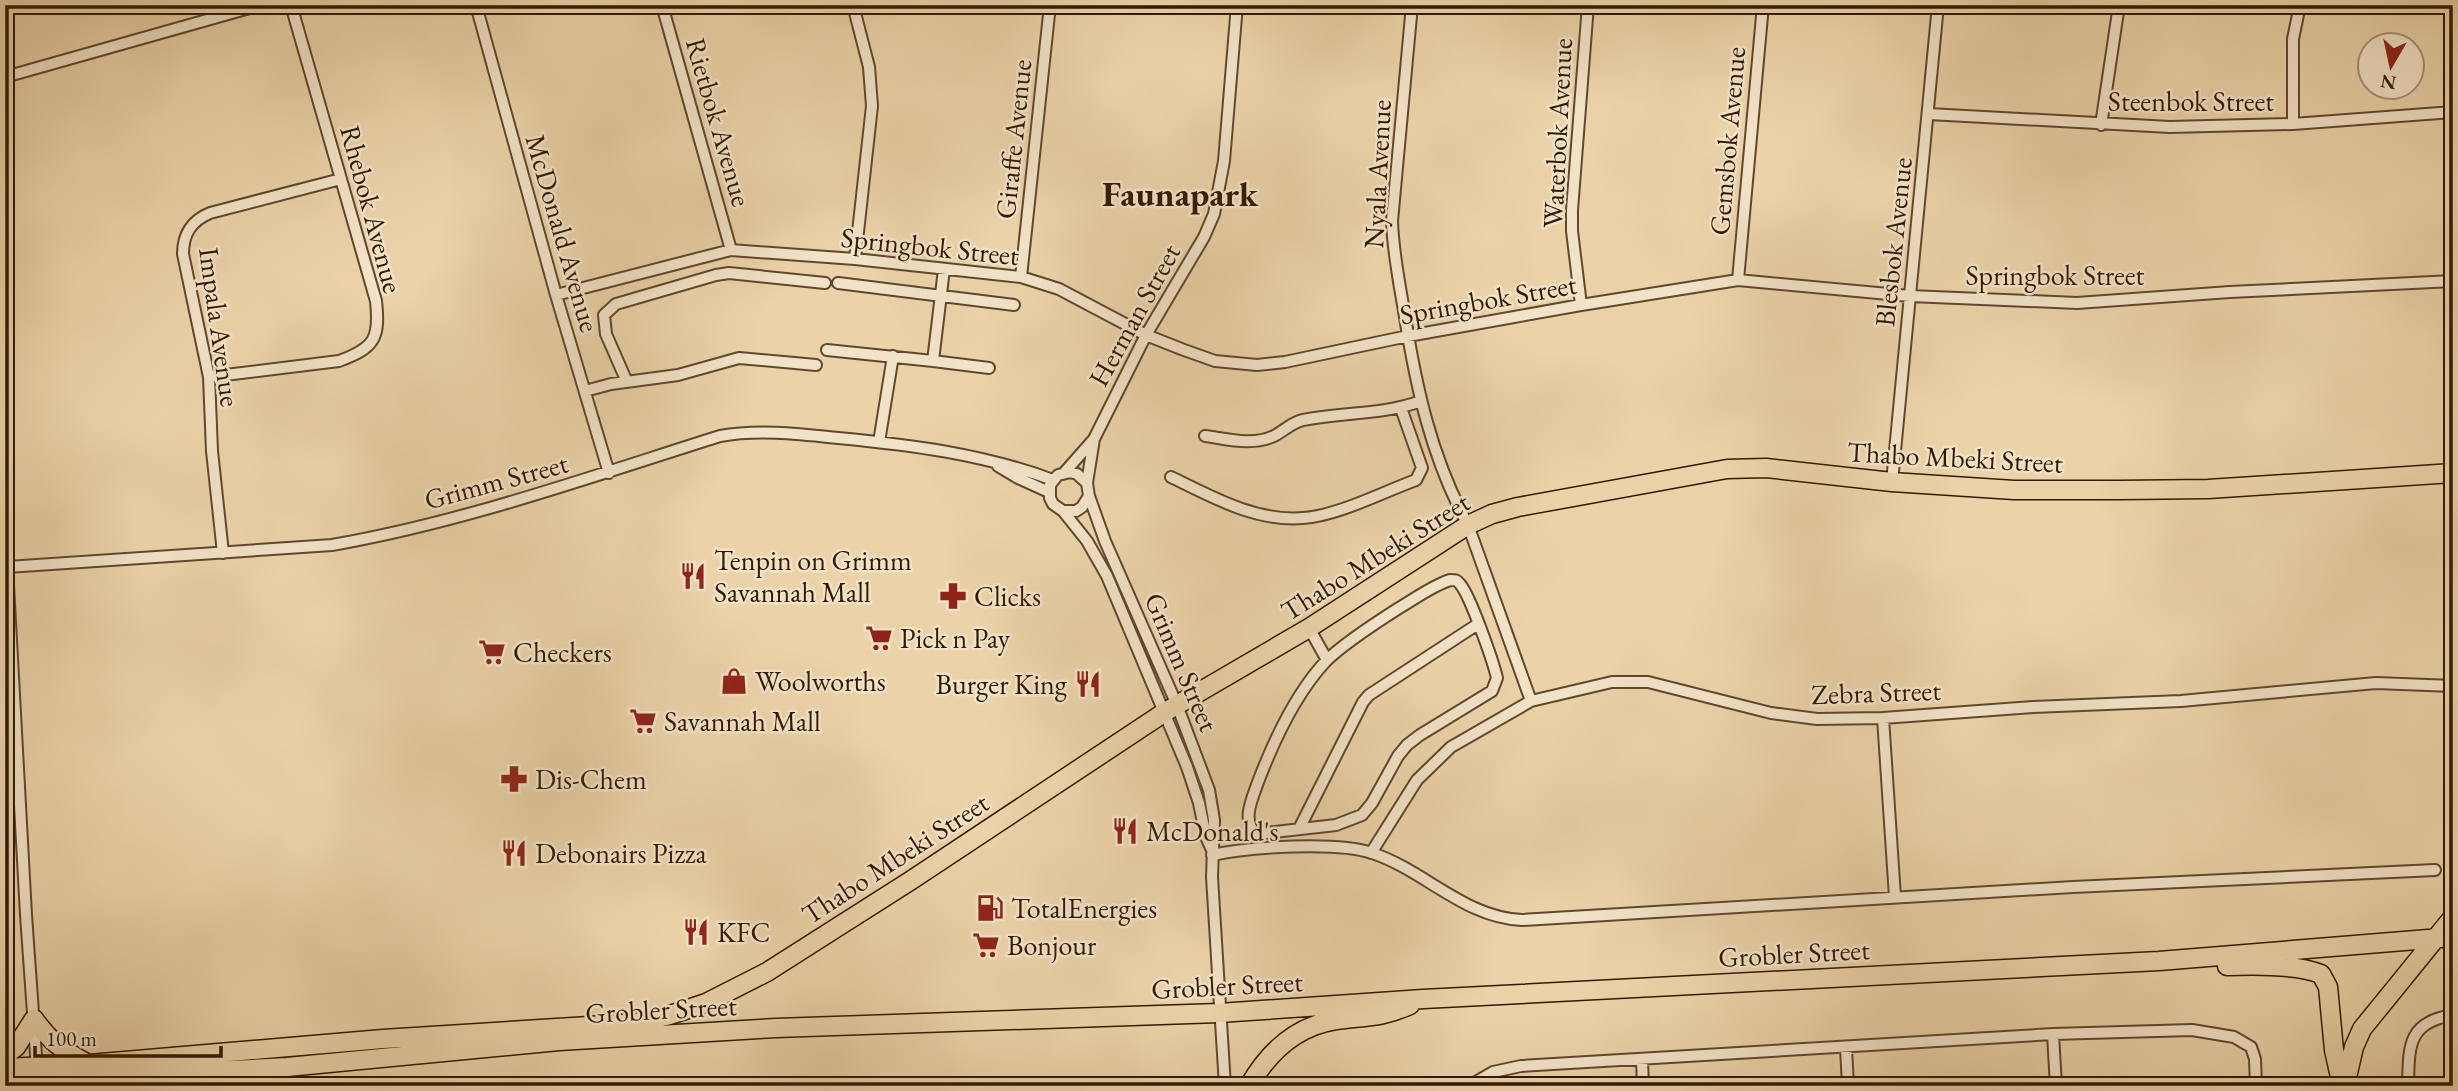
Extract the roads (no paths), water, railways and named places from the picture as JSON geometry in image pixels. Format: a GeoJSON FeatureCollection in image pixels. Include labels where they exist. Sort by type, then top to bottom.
{"type":"FeatureCollection","features":[{"type":"Feature","properties":{"kind":"main road","name":"Thabo Mbeki Street"},"geometry":{"type":"LineString","coordinates":[[636,1023],[706,1003],[767,972],[1171,708],[1309,628],[1468,525],[1518,507],[1727,469],[1766,468],[1892,482],[2014,489],[2120,491],[2453,473]]}},
{"type":"Feature","properties":{"kind":"main road"},"geometry":{"type":"LineString","coordinates":[[2343,1086],[2362,1029],[2386,997],[2445,938],[2453,918]]}},
{"type":"Feature","properties":{"kind":"main road","name":"Grobler Street"},"geometry":{"type":"LineString","coordinates":[[5,1082],[37,1078],[287,1067],[539,1042],[776,1028],[1219,1013],[1423,999],[2159,961],[2445,938]]}},
{"type":"Feature","properties":{"kind":"main road"},"geometry":{"type":"LineString","coordinates":[[2159,961],[2198,967],[2248,965],[2321,974],[2328,987],[2334,1049],[2343,1086]]}},
{"type":"Feature","properties":{"kind":"main road"},"geometry":{"type":"LineString","coordinates":[[1249,1086],[1268,1057],[1293,1035],[1323,1023],[1392,1013],[1423,999]]}},
{"type":"Feature","properties":{"kind":"main road"},"geometry":{"type":"LineString","coordinates":[[5,1055],[16,1047],[34,1019],[86,1076]]}},
{"type":"Feature","properties":{"kind":"main road"},"geometry":{"type":"LineString","coordinates":[[539,1042],[555,1034],[636,1023],[776,1028]]}},
{"type":"Feature","properties":{"kind":"main road","name":"Grobler Street"},"geometry":{"type":"LineString","coordinates":[[86,1076],[397,1038],[636,1023]]}},
{"type":"Feature","properties":{"kind":"main road","name":"Grobler Street"},"geometry":{"type":"LineString","coordinates":[[5,1068],[37,1078]]}},
{"type":"Feature","properties":{"kind":"street"},"geometry":{"type":"LineString","coordinates":[[5,77],[260,5]]}},
{"type":"Feature","properties":{"kind":"street","name":"Rhebok Avenue"},"geometry":{"type":"LineString","coordinates":[[209,377],[339,360],[361,351],[375,337],[379,325],[376,301],[292,5]]}},
{"type":"Feature","properties":{"kind":"street","name":"McDonald Avenue"},"geometry":{"type":"LineString","coordinates":[[476,5],[556,295],[609,473]]}},
{"type":"Feature","properties":{"kind":"street","name":"Rietbok Avenue"},"geometry":{"type":"LineString","coordinates":[[662,5],[731,250]]}},
{"type":"Feature","properties":{"kind":"street"},"geometry":{"type":"LineString","coordinates":[[853,5],[869,67],[872,106],[855,259]]}},
{"type":"Feature","properties":{"kind":"street","name":"Giraffe Avenue"},"geometry":{"type":"LineString","coordinates":[[1021,277],[1050,5]]}},
{"type":"Feature","properties":{"kind":"street","name":"Herman Street"},"geometry":{"type":"LineString","coordinates":[[1064,473],[1094,439],[1146,335],[1204,237],[1214,214],[1224,160],[1237,5]]}},
{"type":"Feature","properties":{"kind":"street","name":"Nyala Avenue"},"geometry":{"type":"LineString","coordinates":[[1412,5],[1392,221],[1393,244],[1408,336],[1432,444],[1454,501],[1468,525],[1531,701]]}},
{"type":"Feature","properties":{"kind":"street","name":"Waterbok Avenue"},"geometry":{"type":"LineString","coordinates":[[1581,305],[1572,210],[1588,5]]}},
{"type":"Feature","properties":{"kind":"street","name":"Gemsbok Avenue"},"geometry":{"type":"LineString","coordinates":[[1738,280],[1763,5]]}},
{"type":"Feature","properties":{"kind":"street","name":"Blesbok Avenue"},"geometry":{"type":"LineString","coordinates":[[1892,482],[1938,5]]}},
{"type":"Feature","properties":{"kind":"street"},"geometry":{"type":"LineString","coordinates":[[2101,125],[2119,5]]}},
{"type":"Feature","properties":{"kind":"street"},"geometry":{"type":"LineString","coordinates":[[2292,124],[2293,39],[2300,5]]}},
{"type":"Feature","properties":{"kind":"street","name":"Steenbok Street"},"geometry":{"type":"LineString","coordinates":[[1929,114],[2170,127],[2292,124],[2453,111]]}},
{"type":"Feature","properties":{"kind":"street","name":"Impala Avenue"},"geometry":{"type":"LineString","coordinates":[[223,553],[212,451],[209,377],[183,254],[186,234],[199,217],[209,212],[341,179]]}},
{"type":"Feature","properties":{"kind":"street","name":"Springbok Street"},"geometry":{"type":"LineString","coordinates":[[556,295],[731,250],[855,259],[1021,277],[1059,289],[1146,335],[1215,361],[1257,365],[1330,354],[1408,336],[1581,305],[1738,280],[1910,296],[2077,303],[2453,281]]}},
{"type":"Feature","properties":{"kind":"street"},"geometry":{"type":"LineString","coordinates":[[933,361],[944,268]]}},
{"type":"Feature","properties":{"kind":"street"},"geometry":{"type":"LineString","coordinates":[[627,382],[606,334],[604,315],[616,304],[716,275],[743,274],[825,283]]}},
{"type":"Feature","properties":{"kind":"street"},"geometry":{"type":"LineString","coordinates":[[838,284],[1014,305]]}},
{"type":"Feature","properties":{"kind":"street"},"geometry":{"type":"LineString","coordinates":[[827,349],[989,368]]}},
{"type":"Feature","properties":{"kind":"street"},"geometry":{"type":"LineString","coordinates":[[879,442],[893,356]]}},
{"type":"Feature","properties":{"kind":"street"},"geometry":{"type":"LineString","coordinates":[[585,391],[678,374],[739,358],[816,365]]}},
{"type":"Feature","properties":{"kind":"street"},"geometry":{"type":"LineString","coordinates":[[1205,436],[1241,442],[1262,440],[1300,420],[1401,408],[1421,401]]}},
{"type":"Feature","properties":{"kind":"street"},"geometry":{"type":"LineString","coordinates":[[1171,477],[1228,505],[1265,515],[1295,518],[1326,514],[1416,480],[1420,475],[1422,468],[1401,408]]}},
{"type":"Feature","properties":{"kind":"street","name":"Grimm Street"},"geometry":{"type":"LineString","coordinates":[[7,567],[223,553],[362,539],[447,519],[609,473],[733,433],[799,434],[942,449],[1020,468],[1053,480]]}},
{"type":"Feature","properties":{"kind":"street","name":"Herman Street"},"geometry":{"type":"LineString","coordinates":[[1087,483],[1094,439]]}},
{"type":"Feature","properties":{"kind":"street","name":"Grimm Street"},"geometry":{"type":"LineString","coordinates":[[990,461],[1049,492]]}},
{"type":"Feature","properties":{"kind":"street"},"geometry":{"type":"LineString","coordinates":[[1064,473],[1077,474],[1087,483],[1089,496],[1082,508],[1063,511],[1053,504],[1049,492],[1053,480],[1064,473]]}},
{"type":"Feature","properties":{"kind":"street","name":"Grimm Street"},"geometry":{"type":"LineString","coordinates":[[1089,496],[1171,708],[1212,853],[1225,1086]]}},
{"type":"Feature","properties":{"kind":"street","name":"Grimm Street"},"geometry":{"type":"LineString","coordinates":[[1063,511],[1087,541],[1107,576],[1171,708]]}},
{"type":"Feature","properties":{"kind":"street"},"geometry":{"type":"LineString","coordinates":[[5,530],[10,723],[37,1078]]}},
{"type":"Feature","properties":{"kind":"street"},"geometry":{"type":"LineString","coordinates":[[1450,580],[1460,584],[1464,590],[1478,624],[1497,678],[1492,691],[1407,745],[1362,815],[1336,825],[1254,832],[1249,819],[1250,806],[1266,761],[1310,682],[1327,660],[1382,619],[1431,588],[1450,580]]}},
{"type":"Feature","properties":{"kind":"street"},"geometry":{"type":"LineString","coordinates":[[1300,827],[1358,708],[1369,695],[1478,624]]}},
{"type":"Feature","properties":{"kind":"street"},"geometry":{"type":"LineString","coordinates":[[1309,628],[1327,660]]}},
{"type":"Feature","properties":{"kind":"street","name":"Zebra Street"},"geometry":{"type":"LineString","coordinates":[[1371,852],[1417,780],[1433,762],[1470,734],[1531,701],[1595,685],[1630,681],[1664,685],[1771,713],[1817,719],[1883,718],[2033,707],[2180,701],[2376,682],[2453,686]]}},
{"type":"Feature","properties":{"kind":"street"},"geometry":{"type":"LineString","coordinates":[[1883,718],[1895,897]]}},
{"type":"Feature","properties":{"kind":"street","name":"Grobler Street"},"geometry":{"type":"LineString","coordinates":[[1212,853],[1309,847],[1371,852],[1443,888],[1475,909],[1505,919],[2435,870]]}},
{"type":"Feature","properties":{"kind":"street"},"geometry":{"type":"LineString","coordinates":[[2408,1086],[2409,1050],[2415,1034],[2433,1018],[2453,1014]]}},
{"type":"Feature","properties":{"kind":"street"},"geometry":{"type":"LineString","coordinates":[[1469,1086],[1493,1072],[1521,1066],[2053,1034],[2192,1030],[2234,1037],[2251,1047],[2255,1059],[2256,1086]]}},
{"type":"Feature","properties":{"kind":"street"},"geometry":{"type":"LineString","coordinates":[[2053,1034],[2056,1086]]}},
{"type":"Feature","properties":{"kind":"street"},"geometry":{"type":"LineString","coordinates":[[1846,1048],[1848,1086]]}},
{"type":"Feature","properties":{"kind":"street"},"geometry":{"type":"LineString","coordinates":[[1642,1060],[1643,1086]]}},
{"type":"Feature","properties":{"kind":"place","name":"Tenpin on Grimm Savannah Mall"},"geometry":{"type":"Point","coordinates":[693,576]}},
{"type":"Feature","properties":{"kind":"place","name":"Clicks"},"geometry":{"type":"Point","coordinates":[953,596]}},
{"type":"Feature","properties":{"kind":"place","name":"Pick n Pay"},"geometry":{"type":"Point","coordinates":[879,638]}},
{"type":"Feature","properties":{"kind":"place","name":"Checkers"},"geometry":{"type":"Point","coordinates":[492,652]}},
{"type":"Feature","properties":{"kind":"place","name":"Woolworths"},"geometry":{"type":"Point","coordinates":[734,681]}},
{"type":"Feature","properties":{"kind":"place","name":"Burger King"},"geometry":{"type":"Point","coordinates":[1088,684]}},
{"type":"Feature","properties":{"kind":"place","name":"Savannah Mall"},"geometry":{"type":"Point","coordinates":[643,721]}},
{"type":"Feature","properties":{"kind":"place","name":"Dis-Chem"},"geometry":{"type":"Point","coordinates":[514,779]}},
{"type":"Feature","properties":{"kind":"place","name":"McDonald's"},"geometry":{"type":"Point","coordinates":[1125,831]}},
{"type":"Feature","properties":{"kind":"place","name":"Debonairs Pizza"},"geometry":{"type":"Point","coordinates":[514,853]}},
{"type":"Feature","properties":{"kind":"place","name":"TotalEnergies"},"geometry":{"type":"Point","coordinates":[990,908]}},
{"type":"Feature","properties":{"kind":"place","name":"KFC"},"geometry":{"type":"Point","coordinates":[696,932]}},
{"type":"Feature","properties":{"kind":"place","name":"Bonjour"},"geometry":{"type":"Point","coordinates":[986,945]}},
{"type":"Feature","properties":{"kind":"district","name":"Faunapark"},"geometry":{"type":"Point","coordinates":[1180,193]}}]}
